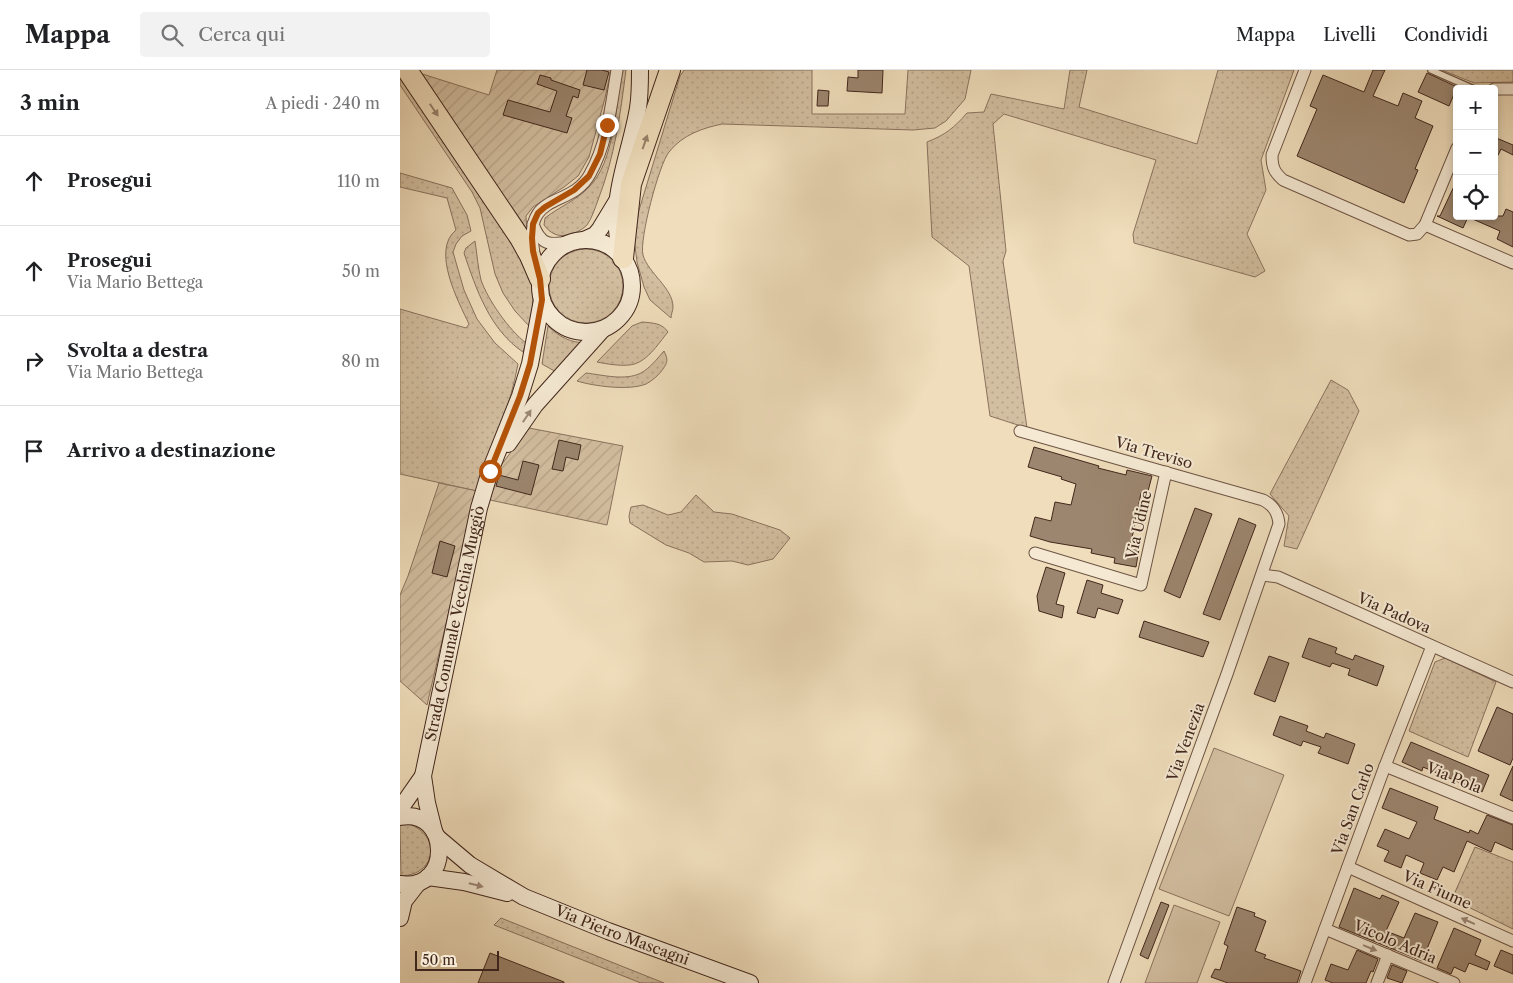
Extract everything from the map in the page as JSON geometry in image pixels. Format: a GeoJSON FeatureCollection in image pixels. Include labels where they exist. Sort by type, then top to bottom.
{"type":"FeatureCollection","features":[{"type":"Feature","properties":{"kind":"highway"},"geometry":{"type":"LineString","coordinates":[[407,70],[520,238],[540,279]]}},
{"type":"Feature","properties":{"kind":"highway"},"geometry":{"type":"LineString","coordinates":[[623,258],[631,184],[670,70]]}},
{"type":"Feature","properties":{"kind":"main road"},"geometry":{"type":"LineString","coordinates":[[623,258],[616,232],[617,201],[638,108],[640,70]]}},
{"type":"Feature","properties":{"kind":"main road"},"geometry":{"type":"LineString","coordinates":[[580,240],[601,242],[610,246],[623,258],[632,279],[632,295],[622,316],[610,326],[590,332],[569,330],[552,318],[542,300],[540,279],[545,264],[555,252],[561,247],[580,240],[595,235],[617,201]]}},
{"type":"Feature","properties":{"kind":"main road","name":"Strada Comunale Vecchia Muggiò"},"geometry":{"type":"LineString","coordinates":[[423,776],[479,508],[490,471],[520,396],[530,364],[542,300]]}},
{"type":"Feature","properties":{"kind":"main road","name":"Strada Comunale Vecchia Muggiò"},"geometry":{"type":"LineString","coordinates":[[490,471],[535,405],[603,329]]}},
{"type":"Feature","properties":{"kind":"main road"},"geometry":{"type":"LineString","coordinates":[[400,809],[423,776]]}},
{"type":"Feature","properties":{"kind":"main road"},"geometry":{"type":"LineString","coordinates":[[400,918],[404,901],[435,869],[439,859],[440,848],[427,803],[423,776]]}},
{"type":"Feature","properties":{"kind":"main road","name":"Via Pietro Mascagni"},"geometry":{"type":"LineString","coordinates":[[400,817],[416,818],[426,823],[436,835],[470,865],[524,897]]}},
{"type":"Feature","properties":{"kind":"main road","name":"Via Pietro Mascagni"},"geometry":{"type":"LineString","coordinates":[[400,884],[411,885],[423,880],[464,882],[524,897],[608,931],[750,983]]}},
{"type":"Feature","properties":{"kind":"street"},"geometry":{"type":"LineString","coordinates":[[540,279],[532,245],[533,224],[538,213],[574,190],[589,176],[600,154],[617,70]]}},
{"type":"Feature","properties":{"kind":"street"},"geometry":{"type":"LineString","coordinates":[[1305,70],[1272,155],[1272,165],[1275,173],[1283,180],[1409,235],[1417,234],[1425,225],[1453,158]]}},
{"type":"Feature","properties":{"kind":"street"},"geometry":{"type":"LineString","coordinates":[[1498,89],[1513,89]]}},
{"type":"Feature","properties":{"kind":"street"},"geometry":{"type":"LineString","coordinates":[[533,224],[539,237],[549,244],[580,240]]}},
{"type":"Feature","properties":{"kind":"street"},"geometry":{"type":"LineString","coordinates":[[1425,225],[1513,263]]}},
{"type":"Feature","properties":{"kind":"street","name":"Via Treviso"},"geometry":{"type":"LineString","coordinates":[[1020,431],[1263,500],[1269,503],[1275,510]]}},
{"type":"Feature","properties":{"kind":"street","name":"Via Udine"},"geometry":{"type":"LineString","coordinates":[[1035,553],[1140,585],[1166,472]]}},
{"type":"Feature","properties":{"kind":"street","name":"Via Venezia"},"geometry":{"type":"LineString","coordinates":[[1114,983],[1262,575],[1279,524],[1275,510]]}},
{"type":"Feature","properties":{"kind":"street","name":"Via Padova"},"geometry":{"type":"LineString","coordinates":[[1262,575],[1278,577],[1513,682]]}},
{"type":"Feature","properties":{"kind":"street","name":"Via San Carlo"},"geometry":{"type":"LineString","coordinates":[[1306,983],[1385,766],[1432,646]]}},
{"type":"Feature","properties":{"kind":"street","name":"Via Pola"},"geometry":{"type":"LineString","coordinates":[[1385,766],[1513,818]]}},
{"type":"Feature","properties":{"kind":"street","name":"Via Fiume"},"geometry":{"type":"LineString","coordinates":[[1348,867],[1513,940]]}},
{"type":"Feature","properties":{"kind":"street","name":"Vicolo Adria"},"geometry":{"type":"LineString","coordinates":[[1325,929],[1454,983]]}},
{"type":"Feature","properties":{"kind":"street"},"geometry":{"type":"LineString","coordinates":[[1377,983],[1388,955]]}},
{"type":"Feature","properties":{"kind":"lane"},"geometry":{"type":"LineString","coordinates":[[1431,70],[1465,85]]}},
{"type":"Feature","properties":{"kind":"shaded area"},"geometry":{"type":"Polygon","coordinates":[[[400,70],[524,259],[533,293],[530,327],[515,311],[503,293],[495,274],[480,208],[472,192],[400,85],[400,70]]]}},
{"type":"Feature","properties":{"kind":"shaded area"},"geometry":{"type":"Polygon","coordinates":[[[497,70],[611,70],[589,157],[578,176],[533,207],[526,216],[527,236],[416,72],[489,95],[497,70]]]}},
{"type":"Feature","properties":{"kind":"shaded area"},"geometry":{"type":"Polygon","coordinates":[[[621,70],[626,70],[616,136],[609,168],[593,213],[587,225],[578,232],[563,235],[554,234],[544,225],[545,218],[584,192],[597,176],[604,163],[613,132],[621,70]]]}},
{"type":"Feature","properties":{"kind":"shaded area"},"geometry":{"type":"Polygon","coordinates":[[[684,70],[812,70],[812,114],[905,114],[908,70],[971,70],[965,99],[946,121],[935,128],[913,130],[722,124],[700,130],[680,141],[669,152],[660,171],[647,219],[643,247],[643,255],[646,262],[665,287],[672,300],[671,318],[650,300],[637,262],[634,238],[639,210],[680,76],[684,70]]]}},
{"type":"Feature","properties":{"kind":"shaded area"},"geometry":{"type":"Polygon","coordinates":[[[1070,70],[1087,70],[1079,107],[1197,144],[1218,70],[1294,70],[1261,160],[1266,190],[1247,234],[1265,271],[1255,277],[1134,243],[1133,234],[1156,160],[1004,114],[993,124],[1006,251],[1003,261],[1027,428],[990,416],[969,266],[932,237],[927,142],[949,130],[967,113],[984,112],[991,94],[1064,109],[1070,70]]]}},
{"type":"Feature","properties":{"kind":"shaded area"},"geometry":{"type":"Polygon","coordinates":[[[1442,70],[1513,70],[1513,82],[1474,83],[1442,70]]]}},
{"type":"Feature","properties":{"kind":"shaded area"},"geometry":{"type":"Polygon","coordinates":[[[400,173],[452,188],[467,215],[471,231],[462,236],[453,252],[464,290],[477,319],[495,343],[518,364],[505,413],[477,491],[400,474],[400,309],[466,328],[469,324],[453,289],[446,262],[446,250],[449,239],[456,230],[447,198],[400,187],[400,173]]]}},
{"type":"Feature","properties":{"kind":"shaded area"},"geometry":{"type":"Polygon","coordinates":[[[475,241],[484,288],[506,323],[526,343],[523,352],[511,343],[502,332],[479,294],[464,253],[466,248],[475,241]]]}},
{"type":"Feature","properties":{"kind":"shaded area"},"geometry":{"type":"Polygon","coordinates":[[[586,249],[600,252],[612,260],[620,272],[623,286],[620,300],[612,312],[600,320],[586,323],[572,320],[560,312],[552,300],[549,286],[552,272],[560,260],[572,252],[586,249]]]}},
{"type":"Feature","properties":{"kind":"shaded area"},"geometry":{"type":"Polygon","coordinates":[[[642,322],[660,325],[668,332],[646,357],[635,364],[629,365],[597,362],[632,326],[642,322]]]}},
{"type":"Feature","properties":{"kind":"shaded area"},"geometry":{"type":"Polygon","coordinates":[[[548,326],[566,339],[587,343],[558,373],[542,364],[548,326]]]}},
{"type":"Feature","properties":{"kind":"shaded area"},"geometry":{"type":"Polygon","coordinates":[[[664,351],[667,360],[665,367],[646,384],[621,387],[592,385],[577,381],[586,373],[628,377],[641,373],[664,351]]]}},
{"type":"Feature","properties":{"kind":"shaded area"},"geometry":{"type":"Polygon","coordinates":[[[1331,380],[1348,390],[1359,411],[1297,549],[1284,546],[1289,516],[1270,494],[1331,380]]]}},
{"type":"Feature","properties":{"kind":"shaded area"},"geometry":{"type":"Polygon","coordinates":[[[529,428],[623,446],[607,525],[490,500],[496,472],[529,428]]]}},
{"type":"Feature","properties":{"kind":"shaded area"},"geometry":{"type":"Polygon","coordinates":[[[439,483],[477,491],[427,705],[400,681],[400,595],[439,483]]]}},
{"type":"Feature","properties":{"kind":"shaded area"},"geometry":{"type":"Polygon","coordinates":[[[696,495],[714,512],[732,514],[780,530],[790,538],[773,559],[748,565],[732,561],[704,562],[689,553],[666,545],[630,523],[631,507],[643,505],[668,515],[681,512],[696,495]]]}},
{"type":"Feature","properties":{"kind":"shaded area"},"geometry":{"type":"Polygon","coordinates":[[[1445,658],[1496,682],[1468,757],[1409,731],[1435,662],[1445,658]]]}},
{"type":"Feature","properties":{"kind":"shaded area"},"geometry":{"type":"Polygon","coordinates":[[[1214,748],[1284,775],[1229,916],[1159,889],[1214,748]]]}},
{"type":"Feature","properties":{"kind":"shaded area"},"geometry":{"type":"Polygon","coordinates":[[[409,824],[420,830],[427,837],[431,854],[428,862],[422,869],[413,874],[401,876],[400,825],[409,824]]]}},
{"type":"Feature","properties":{"kind":"shaded area"},"geometry":{"type":"Polygon","coordinates":[[[1475,847],[1513,862],[1513,929],[1452,899],[1475,847]]]}},
{"type":"Feature","properties":{"kind":"shaded area"},"geometry":{"type":"Polygon","coordinates":[[[1174,905],[1220,922],[1197,983],[1145,983],[1174,905]]]}},
{"type":"Feature","properties":{"kind":"shaded area"},"geometry":{"type":"Polygon","coordinates":[[[501,918],[664,983],[641,983],[494,925],[501,918]]]}},
{"type":"Feature","properties":{"kind":"building"},"geometry":{"type":"Polygon","coordinates":[[[587,70],[609,72],[604,90],[583,85],[587,70]]]}},
{"type":"Feature","properties":{"kind":"building"},"geometry":{"type":"Polygon","coordinates":[[[858,70],[883,70],[882,93],[847,91],[848,77],[858,78],[858,70]]]}},
{"type":"Feature","properties":{"kind":"building"},"geometry":{"type":"Polygon","coordinates":[[[1373,70],[1385,70],[1373,96],[1398,106],[1403,93],[1422,101],[1415,118],[1433,126],[1415,169],[1418,170],[1404,203],[1297,156],[1317,109],[1310,106],[1323,75],[1364,92],[1373,70]]]}},
{"type":"Feature","properties":{"kind":"building"},"geometry":{"type":"Polygon","coordinates":[[[1427,73],[1453,85],[1453,96],[1449,106],[1418,92],[1427,73]]]}},
{"type":"Feature","properties":{"kind":"building"},"geometry":{"type":"Polygon","coordinates":[[[540,75],[580,90],[578,98],[573,96],[566,116],[572,118],[567,133],[503,115],[508,100],[550,112],[557,91],[537,84],[540,75]]]}},
{"type":"Feature","properties":{"kind":"building"},"geometry":{"type":"Polygon","coordinates":[[[818,90],[829,91],[828,106],[817,106],[818,90]]]}},
{"type":"Feature","properties":{"kind":"building"},"geometry":{"type":"Polygon","coordinates":[[[1498,139],[1513,145],[1513,155],[1501,149],[1498,155],[1498,139]]]}},
{"type":"Feature","properties":{"kind":"building"},"geometry":{"type":"Polygon","coordinates":[[[1453,188],[1453,220],[1467,220],[1463,228],[1437,216],[1440,216],[1453,188]]]}},
{"type":"Feature","properties":{"kind":"building"},"geometry":{"type":"Polygon","coordinates":[[[1506,209],[1513,212],[1513,247],[1497,239],[1500,231],[1475,220],[1498,220],[1498,216],[1503,216],[1506,209]]]}},
{"type":"Feature","properties":{"kind":"building"},"geometry":{"type":"Polygon","coordinates":[[[559,440],[581,445],[578,460],[566,457],[563,471],[552,469],[559,440]]]}},
{"type":"Feature","properties":{"kind":"building"},"geometry":{"type":"Polygon","coordinates":[[[1034,447],[1126,475],[1127,470],[1152,476],[1147,495],[1141,493],[1130,548],[1139,549],[1136,567],[1114,563],[1115,558],[1091,553],[1092,549],[1050,542],[1030,536],[1035,517],[1051,521],[1055,502],[1071,505],[1076,484],[1061,479],[1062,477],[1028,467],[1034,447]]]}},
{"type":"Feature","properties":{"kind":"building"},"geometry":{"type":"Polygon","coordinates":[[[523,461],[539,465],[531,495],[496,486],[499,475],[518,480],[523,461]]]}},
{"type":"Feature","properties":{"kind":"building"},"geometry":{"type":"Polygon","coordinates":[[[1195,508],[1212,514],[1180,598],[1164,591],[1195,508]]]}},
{"type":"Feature","properties":{"kind":"building"},"geometry":{"type":"Polygon","coordinates":[[[1239,518],[1256,525],[1220,620],[1203,614],[1239,518]]]}},
{"type":"Feature","properties":{"kind":"building"},"geometry":{"type":"Polygon","coordinates":[[[440,541],[455,546],[447,577],[432,573],[440,541]]]}},
{"type":"Feature","properties":{"kind":"building"},"geometry":{"type":"Polygon","coordinates":[[[1046,567],[1065,573],[1056,604],[1064,606],[1062,618],[1039,611],[1037,596],[1046,567]]]}},
{"type":"Feature","properties":{"kind":"building"},"geometry":{"type":"Polygon","coordinates":[[[1087,580],[1103,585],[1101,593],[1123,600],[1118,614],[1098,608],[1095,618],[1077,613],[1087,580]]]}},
{"type":"Feature","properties":{"kind":"building"},"geometry":{"type":"Polygon","coordinates":[[[1144,621],[1209,642],[1203,657],[1139,637],[1144,621]]]}},
{"type":"Feature","properties":{"kind":"building"},"geometry":{"type":"Polygon","coordinates":[[[1309,638],[1337,648],[1335,653],[1353,660],[1355,655],[1384,666],[1377,686],[1348,675],[1350,669],[1332,663],[1330,667],[1302,657],[1309,638]]]}},
{"type":"Feature","properties":{"kind":"building"},"geometry":{"type":"Polygon","coordinates":[[[1269,656],[1289,663],[1275,702],[1254,694],[1269,656]]]}},
{"type":"Feature","properties":{"kind":"building"},"geometry":{"type":"Polygon","coordinates":[[[1497,707],[1513,714],[1513,758],[1510,765],[1478,751],[1497,707]]]}},
{"type":"Feature","properties":{"kind":"building"},"geometry":{"type":"Polygon","coordinates":[[[1280,716],[1308,726],[1306,731],[1324,738],[1326,733],[1355,744],[1348,764],[1318,753],[1321,747],[1303,741],[1301,746],[1273,735],[1280,716]]]}},
{"type":"Feature","properties":{"kind":"building"},"geometry":{"type":"Polygon","coordinates":[[[1411,742],[1489,775],[1482,792],[1423,767],[1422,771],[1402,762],[1411,742]]]}},
{"type":"Feature","properties":{"kind":"building"},"geometry":{"type":"Polygon","coordinates":[[[1513,766],[1513,801],[1500,795],[1513,766]]]}},
{"type":"Feature","properties":{"kind":"building"},"geometry":{"type":"Polygon","coordinates":[[[1390,788],[1438,807],[1434,819],[1469,833],[1470,830],[1478,834],[1487,815],[1513,825],[1513,850],[1495,842],[1491,852],[1467,841],[1454,872],[1443,867],[1437,880],[1420,873],[1424,863],[1406,855],[1401,868],[1384,861],[1389,851],[1377,846],[1385,829],[1409,839],[1417,822],[1382,808],[1390,788]]]}},
{"type":"Feature","properties":{"kind":"building"},"geometry":{"type":"Polygon","coordinates":[[[1354,888],[1380,899],[1382,895],[1399,902],[1386,931],[1404,938],[1415,913],[1438,922],[1422,961],[1339,927],[1354,888]]]}},
{"type":"Feature","properties":{"kind":"building"},"geometry":{"type":"Polygon","coordinates":[[[1161,902],[1169,905],[1148,959],[1140,955],[1161,902]]]}},
{"type":"Feature","properties":{"kind":"building"},"geometry":{"type":"Polygon","coordinates":[[[1237,907],[1255,913],[1254,916],[1266,921],[1255,951],[1266,955],[1264,958],[1301,971],[1297,983],[1228,983],[1211,977],[1215,969],[1220,970],[1228,946],[1224,944],[1237,907]]]}},
{"type":"Feature","properties":{"kind":"building"},"geometry":{"type":"Polygon","coordinates":[[[1454,928],[1481,940],[1475,955],[1490,962],[1487,970],[1469,963],[1465,972],[1454,967],[1451,974],[1437,968],[1454,928]]]}},
{"type":"Feature","properties":{"kind":"building"},"geometry":{"type":"Polygon","coordinates":[[[1357,950],[1378,959],[1366,983],[1333,983],[1325,980],[1331,964],[1348,970],[1357,950]]]}},
{"type":"Feature","properties":{"kind":"building"},"geometry":{"type":"Polygon","coordinates":[[[1501,950],[1513,955],[1513,974],[1494,966],[1501,950]]]}},
{"type":"Feature","properties":{"kind":"building"},"geometry":{"type":"Polygon","coordinates":[[[490,953],[564,982],[564,983],[478,983],[490,953]]]}},
{"type":"Feature","properties":{"kind":"building"},"geometry":{"type":"Polygon","coordinates":[[[1392,965],[1407,971],[1402,983],[1387,978],[1392,965]]]}},
{"type":"Feature","properties":{"kind":"route"},"geometry":{"type":"LineString","coordinates":[[490,471],[520,396],[530,364],[542,300],[540,279],[533,251],[533,224],[538,213],[574,190],[589,176],[600,154],[607,125]]}}]}
